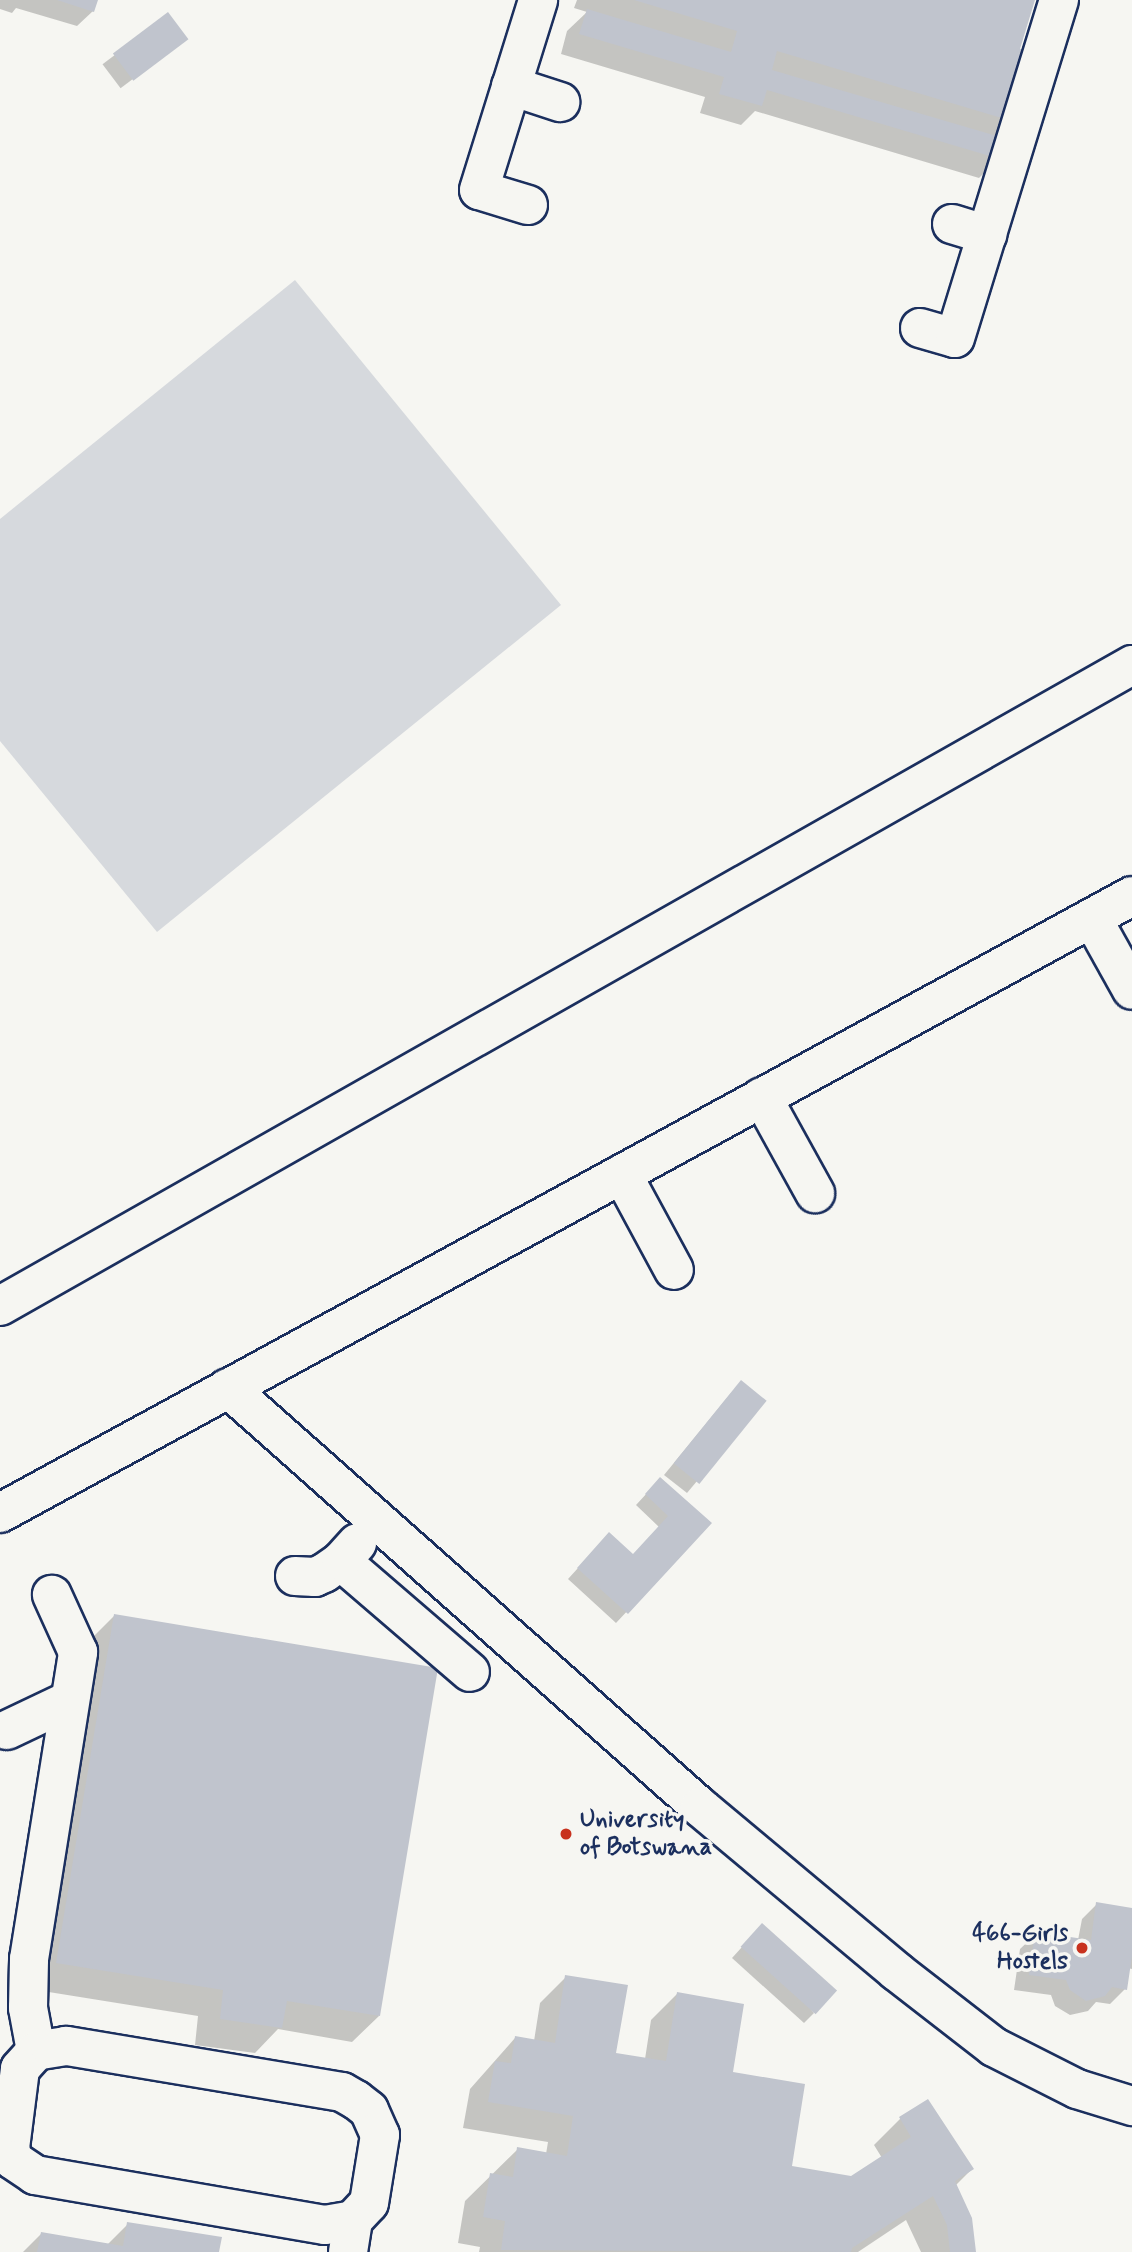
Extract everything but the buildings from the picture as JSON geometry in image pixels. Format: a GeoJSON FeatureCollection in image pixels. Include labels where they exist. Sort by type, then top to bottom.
{"type":"FeatureCollection","features":[{"type":"Feature","properties":{"kind":"street"},"geometry":{"type":"LineString","coordinates":[[528,205],[480,190],[538,0]]}},
{"type":"Feature","properties":{"kind":"street"},"geometry":{"type":"LineString","coordinates":[[920,328],[955,338],[969,230],[1059,0]]}},
{"type":"Feature","properties":{"kind":"street"},"geometry":{"type":"LineString","coordinates":[[512,86],[560,102]]}},
{"type":"Feature","properties":{"kind":"street"},"geometry":{"type":"LineString","coordinates":[[5,1294],[1132,665]]}},
{"type":"Feature","properties":{"kind":"street"},"geometry":{"type":"LineString","coordinates":[[0,1513],[1132,896]]}},
{"type":"Feature","properties":{"kind":"street"},"geometry":{"type":"LineString","coordinates":[[1092,918],[1132,990]]}},
{"type":"Feature","properties":{"kind":"street"},"geometry":{"type":"LineString","coordinates":[[762,1097],[815,1193]]}},
{"type":"Feature","properties":{"kind":"street"},"geometry":{"type":"LineString","coordinates":[[622,1174],[674,1270]]}},
{"type":"Feature","properties":{"kind":"street"},"geometry":{"type":"LineString","coordinates":[[228,1388],[700,1807],[896,1971],[994,2047],[1077,2089],[1132,2106]]}},
{"type":"Feature","properties":{"kind":"street"},"geometry":{"type":"LineString","coordinates":[[295,1576],[315,1577],[341,1561],[378,1521]]}},
{"type":"Feature","properties":{"kind":"street"},"geometry":{"type":"LineString","coordinates":[[341,1561],[470,1672]]}},
{"type":"Feature","properties":{"kind":"street"},"geometry":{"type":"LineString","coordinates":[[36,2052],[28,2008],[29,1959],[68,1701],[78,1652],[52,1595]]}},
{"type":"Feature","properties":{"kind":"street"},"geometry":{"type":"LineString","coordinates":[[7,1730],[68,1701]]}},
{"type":"Feature","properties":{"kind":"street"},"geometry":{"type":"LineString","coordinates":[[66,2046],[342,2092],[369,2110],[380,2135],[369,2203],[350,2236],[325,2225],[35,2175],[13,2160],[9,2133],[20,2069],[36,2052],[66,2046]]}},
{"type":"Feature","properties":{"kind":"shaded area"},"geometry":{"type":"Polygon","coordinates":[[[295,280],[561,605],[157,932],[0,741],[0,519],[295,280]]]}},
{"type":"Feature","properties":{"kind":"place","name":"University of Botswana"},"geometry":{"type":"Point","coordinates":[566,1834]}},
{"type":"Feature","properties":{"kind":"place","name":"466-Girls Hostels"},"geometry":{"type":"Point","coordinates":[1082,1948]}}]}
